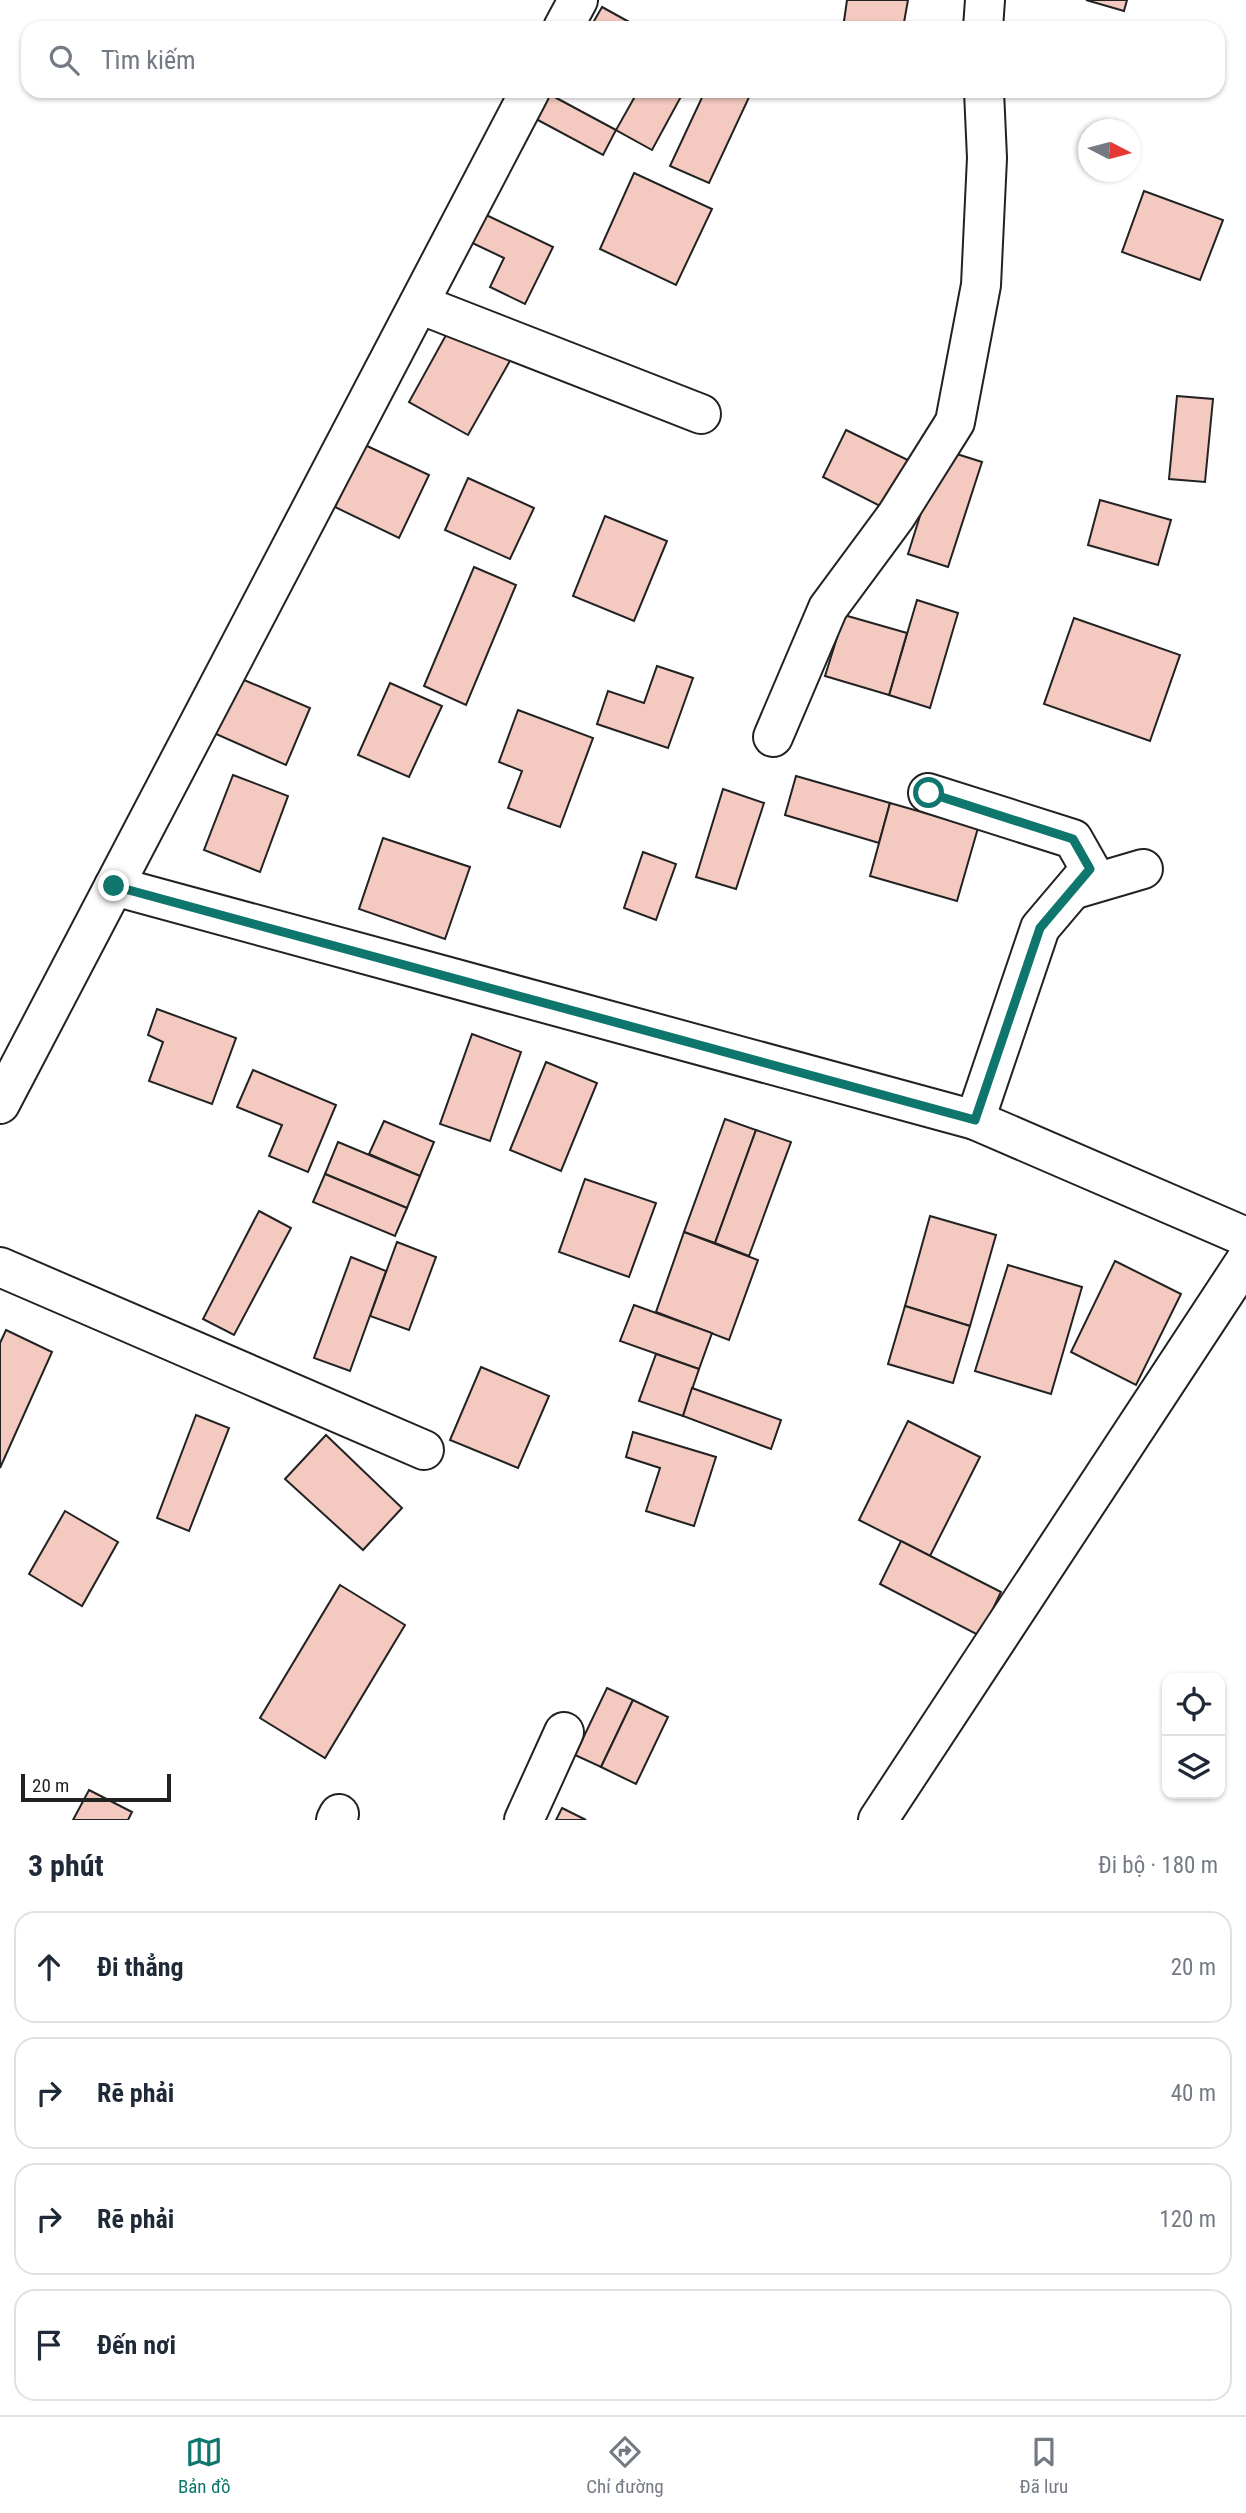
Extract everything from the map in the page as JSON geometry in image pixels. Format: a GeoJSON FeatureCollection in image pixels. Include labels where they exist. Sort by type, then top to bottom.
{"type":"FeatureCollection","features":[{"type":"Feature","properties":{"kind":"street"},"geometry":{"type":"LineString","coordinates":[[567,21],[578,0]]}},
{"type":"Feature","properties":{"kind":"street"},"geometry":{"type":"LineString","coordinates":[[984,21],[985,0]]}},
{"type":"Feature","properties":{"kind":"street"},"geometry":{"type":"LineString","coordinates":[[0,1104],[526,98]]}},
{"type":"Feature","properties":{"kind":"street"},"geometry":{"type":"LineString","coordinates":[[773,737],[828,608],[896,516],[955,422],[981,285],[987,158],[984,98]]}},
{"type":"Feature","properties":{"kind":"street"},"geometry":{"type":"LineString","coordinates":[[419,304],[701,414]]}},
{"type":"Feature","properties":{"kind":"street"},"geometry":{"type":"LineString","coordinates":[[929,793],[1073,839],[1090,869],[1040,928],[975,1120]]}},
{"type":"Feature","properties":{"kind":"street"},"geometry":{"type":"LineString","coordinates":[[1075,889],[1143,869]]}},
{"type":"Feature","properties":{"kind":"street"},"geometry":{"type":"LineString","coordinates":[[114,886],[975,1120],[1246,1237]]}},
{"type":"Feature","properties":{"kind":"street"},"geometry":{"type":"LineString","coordinates":[[878,1820],[1246,1260]]}},
{"type":"Feature","properties":{"kind":"street"},"geometry":{"type":"LineString","coordinates":[[0,1267],[424,1450]]}},
{"type":"Feature","properties":{"kind":"street"},"geometry":{"type":"LineString","coordinates":[[524,1820],[564,1731]]}},
{"type":"Feature","properties":{"kind":"building"},"geometry":{"type":"Polygon","coordinates":[[[847,0],[908,0],[904,21],[844,21],[847,0]]]}},
{"type":"Feature","properties":{"kind":"building"},"geometry":{"type":"Polygon","coordinates":[[[1086,0],[1127,0],[1124,11],[1086,0]]]}},
{"type":"Feature","properties":{"kind":"building"},"geometry":{"type":"Polygon","coordinates":[[[602,7],[627,21],[594,21],[602,7]]]}},
{"type":"Feature","properties":{"kind":"building"},"geometry":{"type":"Polygon","coordinates":[[[547,98],[556,98],[616,130],[603,155],[536,119],[547,98]]]}},
{"type":"Feature","properties":{"kind":"building"},"geometry":{"type":"Polygon","coordinates":[[[634,98],[680,98],[652,150],[616,130],[634,98]]]}},
{"type":"Feature","properties":{"kind":"building"},"geometry":{"type":"Polygon","coordinates":[[[702,98],[749,98],[709,183],[670,166],[702,98]]]}},
{"type":"Feature","properties":{"kind":"building"},"geometry":{"type":"Polygon","coordinates":[[[634,173],[712,209],[676,285],[600,249],[634,173]]]}},
{"type":"Feature","properties":{"kind":"building"},"geometry":{"type":"Polygon","coordinates":[[[1144,191],[1223,220],[1200,280],[1122,252],[1144,191]]]}},
{"type":"Feature","properties":{"kind":"building"},"geometry":{"type":"Polygon","coordinates":[[[480,212],[553,247],[525,304],[490,287],[504,258],[466,240],[480,212]]]}},
{"type":"Feature","properties":{"kind":"building"},"geometry":{"type":"Polygon","coordinates":[[[451,326],[511,359],[468,435],[409,402],[451,326]]]}},
{"type":"Feature","properties":{"kind":"building"},"geometry":{"type":"Polygon","coordinates":[[[1177,396],[1213,399],[1205,482],[1169,479],[1177,396]]]}},
{"type":"Feature","properties":{"kind":"building"},"geometry":{"type":"Polygon","coordinates":[[[846,430],[918,465],[894,513],[823,477],[846,430]]]}},
{"type":"Feature","properties":{"kind":"building"},"geometry":{"type":"Polygon","coordinates":[[[365,445],[429,475],[399,538],[335,507],[365,445]]]}},
{"type":"Feature","properties":{"kind":"building"},"geometry":{"type":"Polygon","coordinates":[[[941,449],[982,462],[948,567],[908,554],[941,449]]]}},
{"type":"Feature","properties":{"kind":"building"},"geometry":{"type":"Polygon","coordinates":[[[468,478],[534,508],[510,559],[445,530],[468,478]]]}},
{"type":"Feature","properties":{"kind":"building"},"geometry":{"type":"Polygon","coordinates":[[[1100,500],[1171,520],[1158,565],[1088,545],[1100,500]]]}},
{"type":"Feature","properties":{"kind":"building"},"geometry":{"type":"Polygon","coordinates":[[[605,516],[667,541],[634,621],[573,596],[605,516]]]}},
{"type":"Feature","properties":{"kind":"building"},"geometry":{"type":"Polygon","coordinates":[[[474,567],[516,585],[466,705],[424,686],[474,567]]]}},
{"type":"Feature","properties":{"kind":"building"},"geometry":{"type":"Polygon","coordinates":[[[917,600],[958,613],[930,708],[889,695],[917,600]]]}},
{"type":"Feature","properties":{"kind":"building"},"geometry":{"type":"Polygon","coordinates":[[[844,615],[907,633],[889,695],[825,676],[844,615]]]}},
{"type":"Feature","properties":{"kind":"building"},"geometry":{"type":"Polygon","coordinates":[[[1074,618],[1180,655],[1150,741],[1044,704],[1074,618]]]}},
{"type":"Feature","properties":{"kind":"building"},"geometry":{"type":"Polygon","coordinates":[[[657,666],[693,678],[668,748],[597,724],[608,691],[644,703],[657,666]]]}},
{"type":"Feature","properties":{"kind":"building"},"geometry":{"type":"Polygon","coordinates":[[[230,674],[310,708],[286,765],[207,730],[230,674]]]}},
{"type":"Feature","properties":{"kind":"building"},"geometry":{"type":"Polygon","coordinates":[[[390,683],[442,706],[409,777],[358,755],[390,683]]]}},
{"type":"Feature","properties":{"kind":"building"},"geometry":{"type":"Polygon","coordinates":[[[518,710],[593,738],[560,827],[508,808],[522,771],[499,762],[518,710]]]}},
{"type":"Feature","properties":{"kind":"building"},"geometry":{"type":"Polygon","coordinates":[[[233,775],[288,796],[260,872],[204,850],[233,775]]]}},
{"type":"Feature","properties":{"kind":"building"},"geometry":{"type":"Polygon","coordinates":[[[796,776],[890,803],[879,843],[785,815],[796,776]]]}},
{"type":"Feature","properties":{"kind":"building"},"geometry":{"type":"Polygon","coordinates":[[[723,789],[764,803],[736,889],[696,877],[723,789]]]}},
{"type":"Feature","properties":{"kind":"building"},"geometry":{"type":"Polygon","coordinates":[[[890,803],[978,828],[957,901],[870,876],[890,803]]]}},
{"type":"Feature","properties":{"kind":"building"},"geometry":{"type":"Polygon","coordinates":[[[383,838],[470,867],[445,939],[359,909],[383,838]]]}},
{"type":"Feature","properties":{"kind":"building"},"geometry":{"type":"Polygon","coordinates":[[[643,852],[676,864],[656,920],[624,908],[643,852]]]}},
{"type":"Feature","properties":{"kind":"building"},"geometry":{"type":"Polygon","coordinates":[[[157,1009],[236,1038],[212,1104],[149,1081],[163,1042],[148,1035],[157,1009]]]}},
{"type":"Feature","properties":{"kind":"building"},"geometry":{"type":"Polygon","coordinates":[[[472,1034],[521,1052],[490,1141],[440,1124],[472,1034]]]}},
{"type":"Feature","properties":{"kind":"building"},"geometry":{"type":"Polygon","coordinates":[[[546,1062],[597,1083],[561,1171],[510,1150],[546,1062]]]}},
{"type":"Feature","properties":{"kind":"building"},"geometry":{"type":"Polygon","coordinates":[[[253,1070],[336,1105],[308,1172],[269,1156],[282,1125],[237,1107],[253,1070]]]}},
{"type":"Feature","properties":{"kind":"building"},"geometry":{"type":"Polygon","coordinates":[[[725,1119],[756,1130],[715,1243],[684,1232],[725,1119]]]}},
{"type":"Feature","properties":{"kind":"building"},"geometry":{"type":"Polygon","coordinates":[[[384,1121],[434,1142],[420,1176],[369,1154],[384,1121]]]}},
{"type":"Feature","properties":{"kind":"building"},"geometry":{"type":"Polygon","coordinates":[[[756,1130],[791,1142],[749,1256],[715,1243],[756,1130]]]}},
{"type":"Feature","properties":{"kind":"building"},"geometry":{"type":"Polygon","coordinates":[[[338,1142],[420,1176],[407,1208],[325,1174],[338,1142]]]}},
{"type":"Feature","properties":{"kind":"building"},"geometry":{"type":"Polygon","coordinates":[[[325,1174],[407,1208],[395,1236],[313,1202],[325,1174]]]}},
{"type":"Feature","properties":{"kind":"building"},"geometry":{"type":"Polygon","coordinates":[[[585,1179],[656,1203],[629,1277],[559,1252],[585,1179]]]}},
{"type":"Feature","properties":{"kind":"building"},"geometry":{"type":"Polygon","coordinates":[[[259,1211],[291,1228],[234,1335],[203,1319],[259,1211]]]}},
{"type":"Feature","properties":{"kind":"building"},"geometry":{"type":"Polygon","coordinates":[[[930,1216],[996,1235],[970,1326],[905,1306],[930,1216]]]}},
{"type":"Feature","properties":{"kind":"building"},"geometry":{"type":"Polygon","coordinates":[[[684,1232],[758,1260],[729,1340],[656,1312],[684,1232]]]}},
{"type":"Feature","properties":{"kind":"building"},"geometry":{"type":"Polygon","coordinates":[[[397,1242],[436,1257],[409,1330],[370,1316],[397,1242]]]}},
{"type":"Feature","properties":{"kind":"building"},"geometry":{"type":"Polygon","coordinates":[[[351,1257],[386,1271],[350,1371],[314,1358],[351,1257]]]}},
{"type":"Feature","properties":{"kind":"building"},"geometry":{"type":"Polygon","coordinates":[[[1115,1261],[1181,1294],[1136,1385],[1071,1352],[1115,1261]]]}},
{"type":"Feature","properties":{"kind":"building"},"geometry":{"type":"Polygon","coordinates":[[[1008,1265],[1082,1287],[1051,1394],[975,1371],[1008,1265]]]}},
{"type":"Feature","properties":{"kind":"building"},"geometry":{"type":"Polygon","coordinates":[[[634,1305],[712,1333],[699,1369],[620,1341],[634,1305]]]}},
{"type":"Feature","properties":{"kind":"building"},"geometry":{"type":"Polygon","coordinates":[[[905,1306],[970,1326],[953,1383],[888,1364],[905,1306]]]}},
{"type":"Feature","properties":{"kind":"building"},"geometry":{"type":"Polygon","coordinates":[[[6,1330],[52,1352],[0,1468],[0,1343],[6,1330]]]}},
{"type":"Feature","properties":{"kind":"building"},"geometry":{"type":"Polygon","coordinates":[[[656,1354],[699,1369],[683,1416],[639,1401],[656,1354]]]}},
{"type":"Feature","properties":{"kind":"building"},"geometry":{"type":"Polygon","coordinates":[[[481,1367],[549,1396],[518,1468],[450,1440],[481,1367]]]}},
{"type":"Feature","properties":{"kind":"building"},"geometry":{"type":"Polygon","coordinates":[[[692,1388],[781,1420],[771,1449],[683,1416],[692,1388]]]}},
{"type":"Feature","properties":{"kind":"building"},"geometry":{"type":"Polygon","coordinates":[[[196,1415],[229,1428],[189,1531],[157,1518],[196,1415]]]}},
{"type":"Feature","properties":{"kind":"building"},"geometry":{"type":"Polygon","coordinates":[[[908,1421],[980,1457],[930,1556],[859,1520],[908,1421]]]}},
{"type":"Feature","properties":{"kind":"building"},"geometry":{"type":"Polygon","coordinates":[[[633,1432],[716,1457],[694,1526],[646,1511],[660,1468],[626,1457],[633,1432]]]}},
{"type":"Feature","properties":{"kind":"building"},"geometry":{"type":"Polygon","coordinates":[[[326,1435],[402,1508],[363,1550],[285,1479],[326,1435]]]}},
{"type":"Feature","properties":{"kind":"building"},"geometry":{"type":"Polygon","coordinates":[[[65,1511],[118,1542],[82,1606],[29,1574],[65,1511]]]}},
{"type":"Feature","properties":{"kind":"building"},"geometry":{"type":"Polygon","coordinates":[[[901,1541],[1001,1592],[980,1636],[880,1584],[901,1541]]]}},
{"type":"Feature","properties":{"kind":"building"},"geometry":{"type":"Polygon","coordinates":[[[340,1585],[405,1625],[325,1758],[260,1718],[340,1585]]]}},
{"type":"Feature","properties":{"kind":"building"},"geometry":{"type":"Polygon","coordinates":[[[607,1688],[633,1700],[601,1767],[575,1755],[607,1688]]]}},
{"type":"Feature","properties":{"kind":"building"},"geometry":{"type":"Polygon","coordinates":[[[633,1700],[668,1717],[636,1784],[601,1767],[633,1700]]]}},
{"type":"Feature","properties":{"kind":"building"},"geometry":{"type":"Polygon","coordinates":[[[89,1790],[132,1812],[128,1820],[73,1820],[89,1790]]]}},
{"type":"Feature","properties":{"kind":"building"},"geometry":{"type":"Polygon","coordinates":[[[562,1808],[586,1820],[556,1820],[562,1808]]]}},
{"type":"Feature","properties":{"kind":"route"},"geometry":{"type":"LineString","coordinates":[[114,886],[975,1120],[1040,928],[1090,869],[1073,839],[929,793]]}}]}
